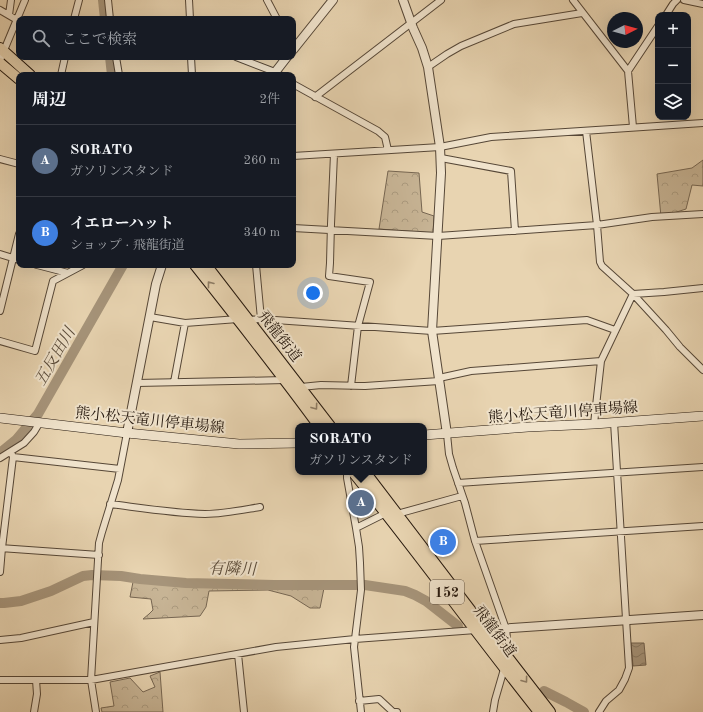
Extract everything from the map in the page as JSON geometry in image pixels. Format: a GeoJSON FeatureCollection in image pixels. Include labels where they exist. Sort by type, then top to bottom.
{"type":"FeatureCollection","features":[{"type":"Feature","properties":{"kind":"highway"},"geometry":{"type":"LineString","coordinates":[[1,55],[26,72]]}},
{"type":"Feature","properties":{"kind":"highway"},"geometry":{"type":"LineString","coordinates":[[1,55],[16,75]]}},
{"type":"Feature","properties":{"kind":"highway","name":"飛龍街道"},"geometry":{"type":"LineString","coordinates":[[199,268],[301,387],[328,423]]}},
{"type":"Feature","properties":{"kind":"highway","name":"飛龍街道"},"geometry":{"type":"LineString","coordinates":[[208,268],[285,380],[317,423]]}},
{"type":"Feature","properties":{"kind":"highway","name":"飛龍街道"},"geometry":{"type":"LineString","coordinates":[[355,475],[480,630],[509,659],[550,712]]}},
{"type":"Feature","properties":{"kind":"highway","name":"飛龍街道"},"geometry":{"type":"LineString","coordinates":[[367,475],[471,611],[480,630],[504,669],[539,712]]}},
{"type":"Feature","properties":{"kind":"main road","name":"熊小松天竜川停車場線"},"geometry":{"type":"LineString","coordinates":[[427,435],[703,416]]}},
{"type":"Feature","properties":{"kind":"main road","name":"熊小松天竜川停車場線"},"geometry":{"type":"LineString","coordinates":[[0,418],[239,444],[295,443]]}},
{"type":"Feature","properties":{"kind":"street"},"geometry":{"type":"LineString","coordinates":[[9,15],[11,0]]}},
{"type":"Feature","properties":{"kind":"street"},"geometry":{"type":"LineString","coordinates":[[18,16],[24,0]]}},
{"type":"Feature","properties":{"kind":"street"},"geometry":{"type":"LineString","coordinates":[[75,16],[79,0]]}},
{"type":"Feature","properties":{"kind":"street"},"geometry":{"type":"LineString","coordinates":[[108,0],[110,16]]}},
{"type":"Feature","properties":{"kind":"street"},"geometry":{"type":"LineString","coordinates":[[189,0],[190,16]]}},
{"type":"Feature","properties":{"kind":"street"},"geometry":{"type":"LineString","coordinates":[[267,0],[275,16]]}},
{"type":"Feature","properties":{"kind":"street"},"geometry":{"type":"LineString","coordinates":[[296,46],[333,0]]}},
{"type":"Feature","properties":{"kind":"street"},"geometry":{"type":"LineString","coordinates":[[403,0],[428,67],[440,147],[441,158],[438,236],[432,331],[451,461],[475,541],[506,629],[509,659]]}},
{"type":"Feature","properties":{"kind":"street"},"geometry":{"type":"LineString","coordinates":[[315,97],[441,0]]}},
{"type":"Feature","properties":{"kind":"street"},"geometry":{"type":"LineString","coordinates":[[572,0],[628,71],[633,127]]}},
{"type":"Feature","properties":{"kind":"street"},"geometry":{"type":"LineString","coordinates":[[684,0],[703,4]]}},
{"type":"Feature","properties":{"kind":"street"},"geometry":{"type":"LineString","coordinates":[[668,12],[673,1]]}},
{"type":"Feature","properties":{"kind":"street"},"geometry":{"type":"LineString","coordinates":[[0,10],[16,20],[1,55]]}},
{"type":"Feature","properties":{"kind":"street"},"geometry":{"type":"LineString","coordinates":[[428,67],[461,46],[514,24],[582,13]]}},
{"type":"Feature","properties":{"kind":"street"},"geometry":{"type":"LineString","coordinates":[[628,71],[655,30]]}},
{"type":"Feature","properties":{"kind":"street"},"geometry":{"type":"LineString","coordinates":[[11,32],[16,33]]}},
{"type":"Feature","properties":{"kind":"street"},"geometry":{"type":"LineString","coordinates":[[61,72],[64,60]]}},
{"type":"Feature","properties":{"kind":"street"},"geometry":{"type":"LineString","coordinates":[[116,60],[118,72]]}},
{"type":"Feature","properties":{"kind":"street"},"geometry":{"type":"LineString","coordinates":[[191,60],[192,72]]}},
{"type":"Feature","properties":{"kind":"street"},"geometry":{"type":"LineString","coordinates":[[243,60],[271,72]]}},
{"type":"Feature","properties":{"kind":"street"},"geometry":{"type":"LineString","coordinates":[[277,72],[285,60]]}},
{"type":"Feature","properties":{"kind":"street"},"geometry":{"type":"LineString","coordinates":[[296,86],[378,131],[385,137],[388,150]]}},
{"type":"Feature","properties":{"kind":"street"},"geometry":{"type":"LineString","coordinates":[[296,156],[440,147],[491,137],[703,123]]}},
{"type":"Feature","properties":{"kind":"street"},"geometry":{"type":"LineString","coordinates":[[586,131],[600,262],[602,266],[633,294],[680,347],[703,370]]}},
{"type":"Feature","properties":{"kind":"street"},"geometry":{"type":"LineString","coordinates":[[334,154],[330,263],[328,276],[370,282],[358,326],[351,386]]}},
{"type":"Feature","properties":{"kind":"street"},"geometry":{"type":"LineString","coordinates":[[441,158],[510,172],[515,231]]}},
{"type":"Feature","properties":{"kind":"street"},"geometry":{"type":"LineString","coordinates":[[0,159],[16,163]]}},
{"type":"Feature","properties":{"kind":"street"},"geometry":{"type":"LineString","coordinates":[[296,228],[438,236],[597,225],[652,217],[703,214]]}},
{"type":"Feature","properties":{"kind":"street"},"geometry":{"type":"LineString","coordinates":[[0,254],[16,259],[0,311]]}},
{"type":"Feature","properties":{"kind":"street"},"geometry":{"type":"LineString","coordinates":[[49,268],[68,273]]}},
{"type":"Feature","properties":{"kind":"street"},"geometry":{"type":"LineString","coordinates":[[0,341],[35,351],[53,281],[78,268]]}},
{"type":"Feature","properties":{"kind":"street"},"geometry":{"type":"LineString","coordinates":[[96,712],[91,680],[97,581],[102,532],[118,480],[156,284],[161,268]]}},
{"type":"Feature","properties":{"kind":"street"},"geometry":{"type":"LineString","coordinates":[[256,268],[261,319]]}},
{"type":"Feature","properties":{"kind":"street"},"geometry":{"type":"LineString","coordinates":[[633,294],[703,288]]}},
{"type":"Feature","properties":{"kind":"street"},"geometry":{"type":"LineString","coordinates":[[594,424],[601,361],[633,294]]}},
{"type":"Feature","properties":{"kind":"street"},"geometry":{"type":"LineString","coordinates":[[150,317],[185,323],[261,319],[432,331],[587,320],[615,330]]}},
{"type":"Feature","properties":{"kind":"street"},"geometry":{"type":"LineString","coordinates":[[174,382],[185,323]]}},
{"type":"Feature","properties":{"kind":"street"},"geometry":{"type":"LineString","coordinates":[[301,387],[321,385],[365,386],[439,380],[471,371],[601,361]]}},
{"type":"Feature","properties":{"kind":"street"},"geometry":{"type":"LineString","coordinates":[[137,383],[285,380]]}},
{"type":"Feature","properties":{"kind":"street"},"geometry":{"type":"LineString","coordinates":[[0,458],[12,454],[24,443],[34,432],[38,422]]}},
{"type":"Feature","properties":{"kind":"street"},"geometry":{"type":"LineString","coordinates":[[599,712],[606,701],[619,690],[629,668],[614,422]]}},
{"type":"Feature","properties":{"kind":"street"},"geometry":{"type":"LineString","coordinates":[[12,454],[120,469]]}},
{"type":"Feature","properties":{"kind":"street"},"geometry":{"type":"LineString","coordinates":[[0,572],[1,548],[12,454]]}},
{"type":"Feature","properties":{"kind":"street"},"geometry":{"type":"LineString","coordinates":[[458,483],[703,467]]}},
{"type":"Feature","properties":{"kind":"street"},"geometry":{"type":"LineString","coordinates":[[347,475],[359,547],[361,580],[354,647],[361,712]]}},
{"type":"Feature","properties":{"kind":"street"},"geometry":{"type":"LineString","coordinates":[[397,514],[462,496]]}},
{"type":"Feature","properties":{"kind":"street"},"geometry":{"type":"LineString","coordinates":[[110,504],[206,514],[260,507]]}},
{"type":"Feature","properties":{"kind":"street"},"geometry":{"type":"LineString","coordinates":[[356,528],[386,512]]}},
{"type":"Feature","properties":{"kind":"street"},"geometry":{"type":"LineString","coordinates":[[475,541],[703,526]]}},
{"type":"Feature","properties":{"kind":"street"},"geometry":{"type":"LineString","coordinates":[[1,548],[99,555]]}},
{"type":"Feature","properties":{"kind":"street"},"geometry":{"type":"LineString","coordinates":[[0,680],[91,680],[290,645],[355,639],[703,615]]}},
{"type":"Feature","properties":{"kind":"street"},"geometry":{"type":"LineString","coordinates":[[0,640],[21,638],[94,622]]}},
{"type":"Feature","properties":{"kind":"street"},"geometry":{"type":"LineString","coordinates":[[238,654],[244,712]]}},
{"type":"Feature","properties":{"kind":"street"},"geometry":{"type":"LineString","coordinates":[[493,712],[504,669]]}},
{"type":"Feature","properties":{"kind":"street"},"geometry":{"type":"LineString","coordinates":[[34,712],[37,694],[36,680]]}},
{"type":"Feature","properties":{"kind":"street"},"geometry":{"type":"LineString","coordinates":[[359,701],[379,699],[393,712],[397,712]]}},
{"type":"Feature","properties":{"kind":"green space"},"geometry":{"type":"Polygon","coordinates":[[[703,160],[703,186],[692,185],[686,209],[661,217],[657,174],[692,168],[703,160]]]}},
{"type":"Feature","properties":{"kind":"green space"},"geometry":{"type":"Polygon","coordinates":[[[388,171],[419,173],[422,212],[434,216],[433,233],[379,229],[388,171]]]}},
{"type":"Feature","properties":{"kind":"green space"},"geometry":{"type":"Polygon","coordinates":[[[133,582],[243,587],[324,588],[320,608],[310,608],[291,596],[268,590],[209,591],[206,607],[200,616],[143,619],[153,610],[151,599],[130,597],[133,582]]]}},
{"type":"Feature","properties":{"kind":"green space"},"geometry":{"type":"Polygon","coordinates":[[[160,672],[163,712],[102,712],[101,708],[114,706],[110,682],[130,678],[143,692],[155,687],[150,676],[160,672]]]}},
{"type":"Feature","properties":{"kind":"water"},"geometry":{"type":"Polygon","coordinates":[[[631,643],[644,643],[646,665],[633,666],[631,643]]]}},
{"type":"Feature","properties":{"kind":"waterway","name":"五反田川"},"geometry":{"type":"LineString","coordinates":[[103,0],[105,16]]}},
{"type":"Feature","properties":{"kind":"waterway","name":"五反田川"},"geometry":{"type":"LineString","coordinates":[[110,60],[112,72]]}},
{"type":"Feature","properties":{"kind":"waterway","name":"五反田川"},"geometry":{"type":"LineString","coordinates":[[0,453],[16,440],[38,414],[121,268]]}},
{"type":"Feature","properties":{"kind":"waterway","name":"有隣川"},"geometry":{"type":"LineString","coordinates":[[0,603],[21,601],[51,591],[83,576],[92,575],[121,576],[186,583],[365,585],[405,591],[415,595],[426,601],[458,626]]}},
{"type":"Feature","properties":{"kind":"waterway","name":"有隣川"},"geometry":{"type":"LineString","coordinates":[[544,691],[584,712]]}},
{"type":"Feature","properties":{"kind":"place","name":"SORATO"},"geometry":{"type":"Point","coordinates":[361,503]}},
{"type":"Feature","properties":{"kind":"place","name":"イエローハット"},"geometry":{"type":"Point","coordinates":[443,542]}}]}
